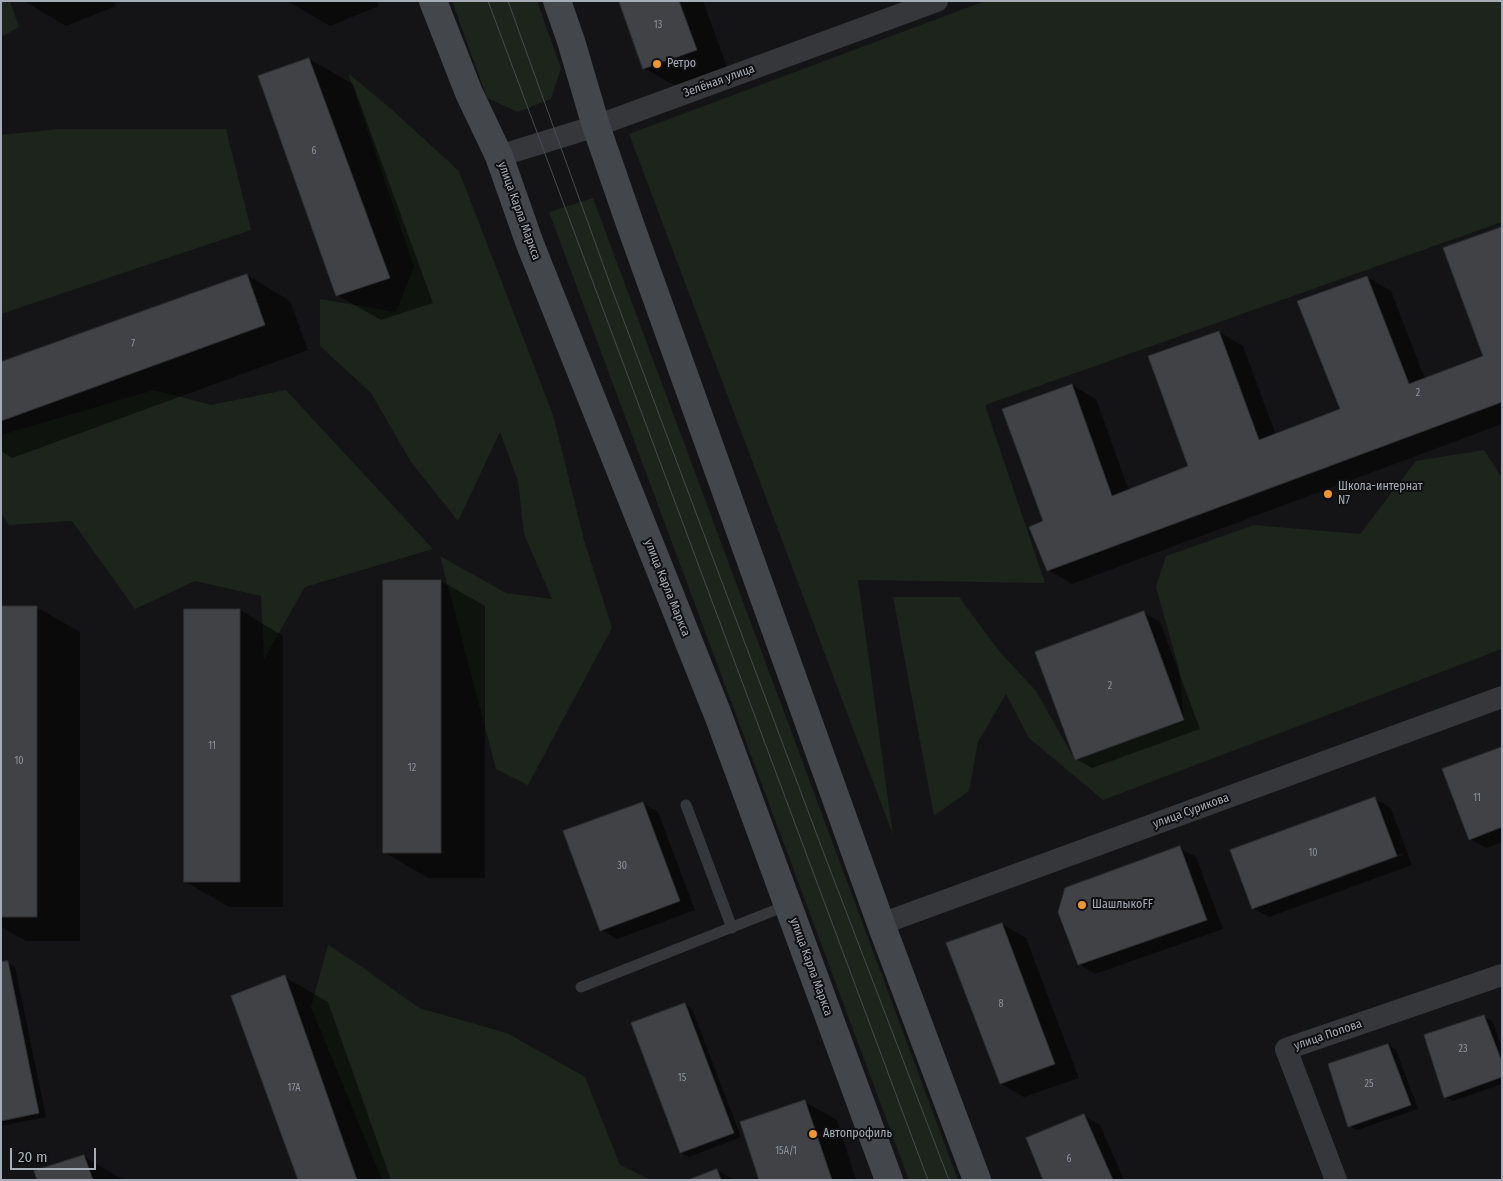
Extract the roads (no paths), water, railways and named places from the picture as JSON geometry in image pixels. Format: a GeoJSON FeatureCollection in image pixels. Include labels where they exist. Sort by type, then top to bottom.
{"type":"FeatureCollection","features":[{"type":"Feature","properties":{"kind":"street","name":"улица Карла Маркса"},"geometry":{"type":"LineString","coordinates":[[433,1],[469,93],[499,156],[530,244],[714,706],[889,1180]]}},
{"type":"Feature","properties":{"kind":"street"},"geometry":{"type":"LineString","coordinates":[[557,1],[571,40],[596,126],[881,924],[977,1180]]}},
{"type":"Feature","properties":{"kind":"street","name":"Зелёная улица"},"geometry":{"type":"LineString","coordinates":[[499,156],[596,126],[937,1]]}},
{"type":"Feature","properties":{"kind":"street","name":"улица Сурикова"},"geometry":{"type":"LineString","coordinates":[[881,924],[1502,697]]}},
{"type":"Feature","properties":{"kind":"street","name":"улица Попова"},"geometry":{"type":"LineString","coordinates":[[1336,1180],[1286,1049],[1502,975]]}},
{"type":"Feature","properties":{"kind":"lane"},"geometry":{"type":"LineString","coordinates":[[686,805],[732,928]]}},
{"type":"Feature","properties":{"kind":"lane"},"geometry":{"type":"LineString","coordinates":[[581,987],[789,905]]}},
{"type":"Feature","properties":{"kind":"tram line"},"geometry":{"type":"LineString","coordinates":[[488,1],[928,1180]]}},
{"type":"Feature","properties":{"kind":"tram line"},"geometry":{"type":"LineString","coordinates":[[508,1],[613,292],[949,1180]]}},
{"type":"Feature","properties":{"kind":"place","name":"Ретро"},"geometry":{"type":"Point","coordinates":[657,64]}},
{"type":"Feature","properties":{"kind":"place","name":"Школа-интернат N7"},"geometry":{"type":"Point","coordinates":[1328,494]}},
{"type":"Feature","properties":{"kind":"place","name":"ШашлыкoFF"},"geometry":{"type":"Point","coordinates":[1082,905]}},
{"type":"Feature","properties":{"kind":"place","name":"Автопрофиль"},"geometry":{"type":"Point","coordinates":[813,1134]}}]}
